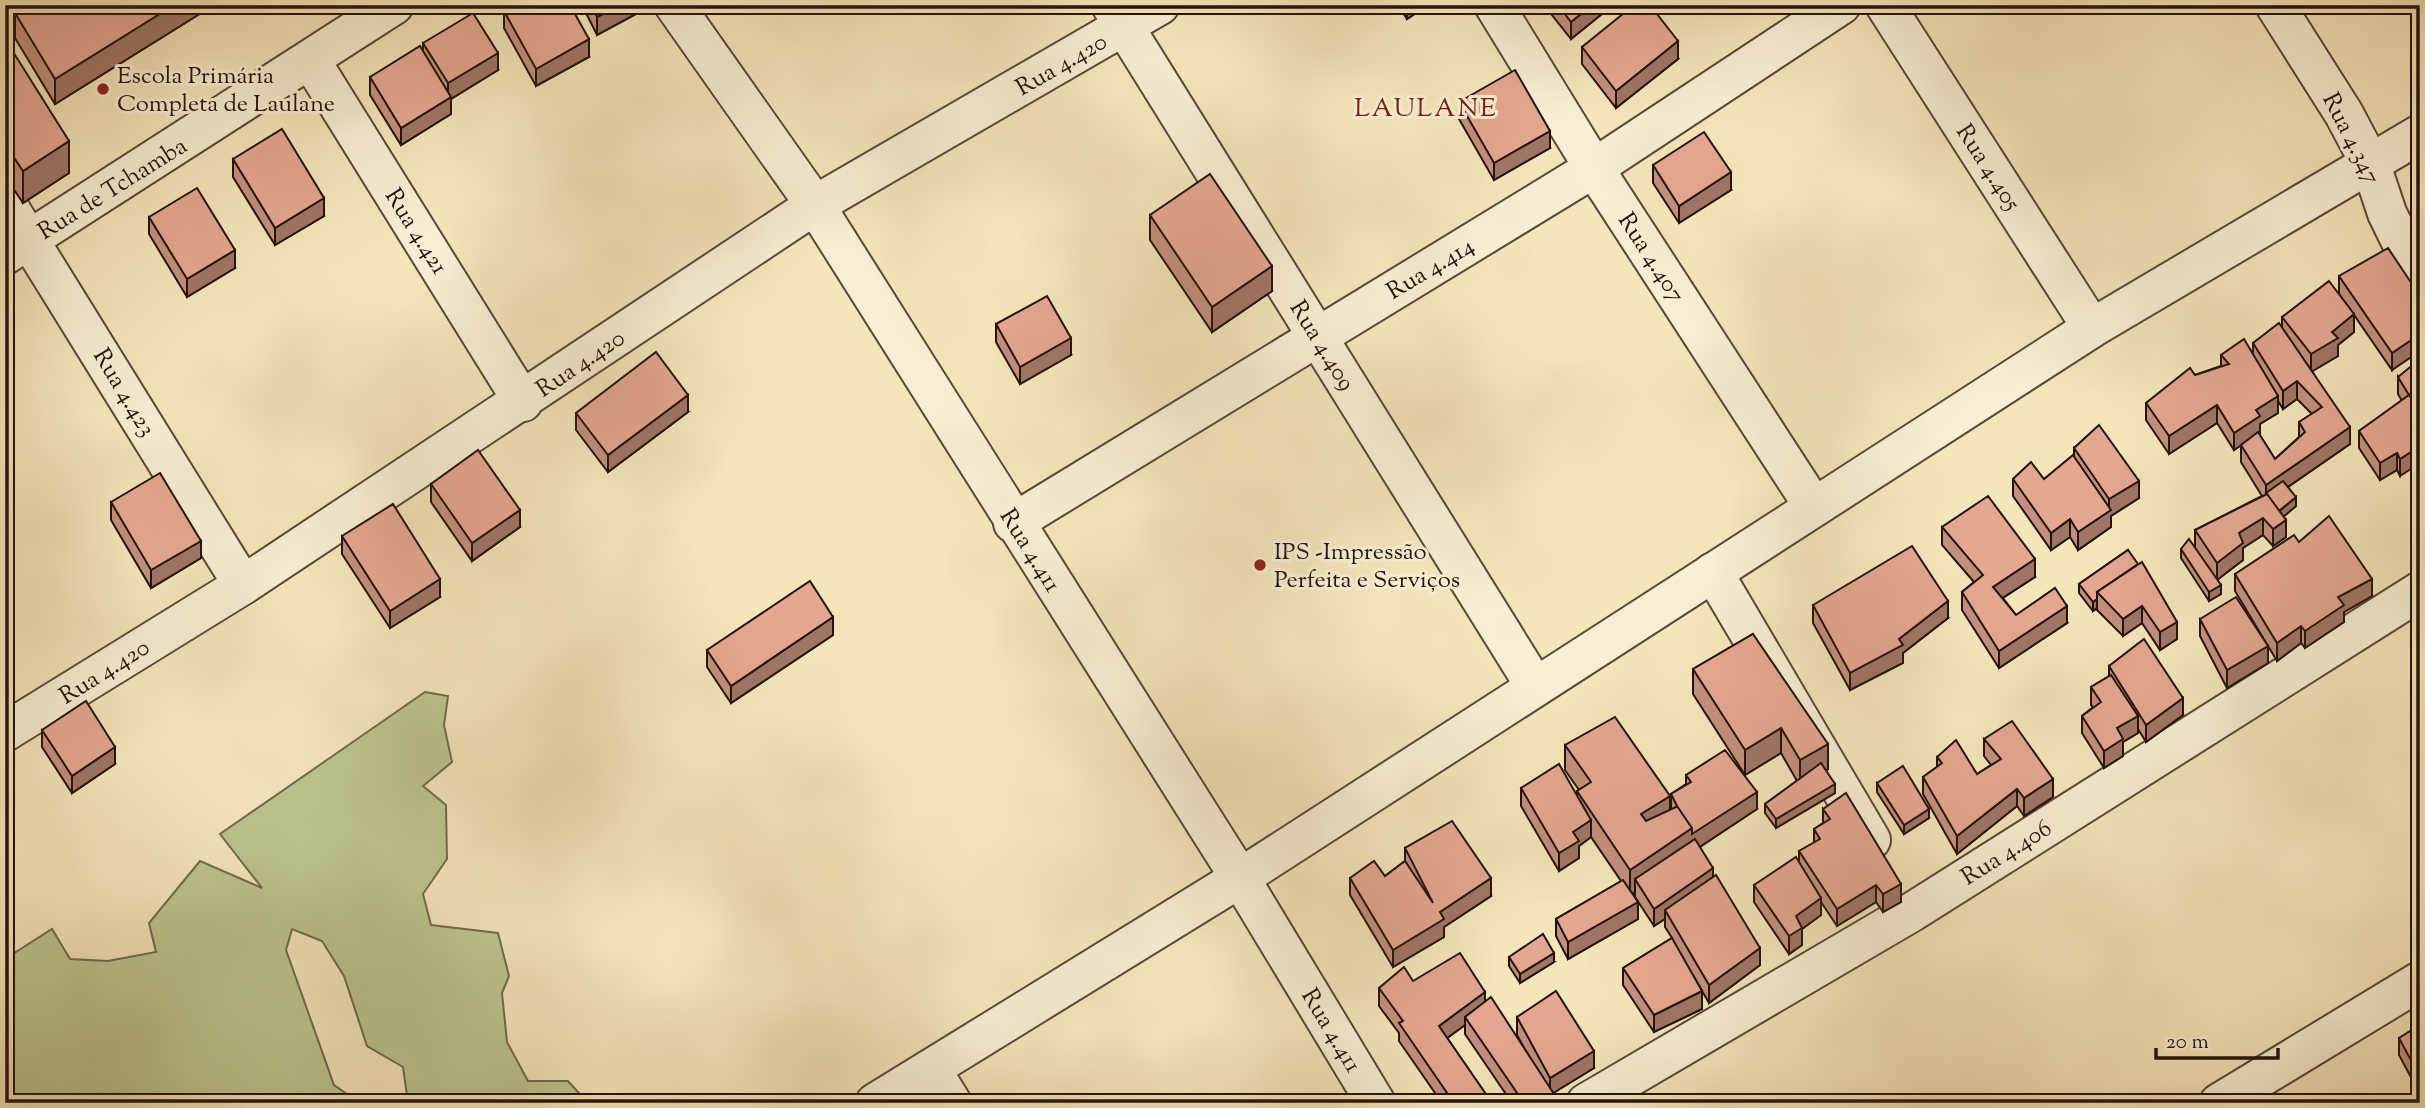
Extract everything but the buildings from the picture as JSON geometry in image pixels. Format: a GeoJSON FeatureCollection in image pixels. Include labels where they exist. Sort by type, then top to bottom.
{"type":"FeatureCollection","features":[{"type":"Feature","properties":{"kind":"street","name":"Rua de Tchamba"},"geometry":{"type":"LineString","coordinates":[[18,247],[311,61],[394,5]]}},
{"type":"Feature","properties":{"kind":"street","name":"Rua 4.411"},"geometry":{"type":"LineString","coordinates":[[674,5],[815,205],[1013,523],[1240,878],[1376,1103]]}},
{"type":"Feature","properties":{"kind":"street","name":"Rua 4.420"},"geometry":{"type":"LineString","coordinates":[[5,732],[243,585],[523,402],[815,205],[1118,17],[1160,5]]}},
{"type":"Feature","properties":{"kind":"street","name":"Rua 4.407"},"geometry":{"type":"LineString","coordinates":[[1494,5],[1594,168],[1814,507]]}},
{"type":"Feature","properties":{"kind":"street","name":"Rua 4.414"},"geometry":{"type":"LineString","coordinates":[[1013,523],[1594,168],[1841,5]]}},
{"type":"Feature","properties":{"kind":"street","name":"Rua 4.405"},"geometry":{"type":"LineString","coordinates":[[1885,5],[2092,328]]}},
{"type":"Feature","properties":{"kind":"street","name":"Rua 4.347"},"geometry":{"type":"LineString","coordinates":[[2275,5],[2344,114],[2371,165],[2387,213],[2420,275]]}},
{"type":"Feature","properties":{"kind":"street","name":"Rua 4.409"},"geometry":{"type":"LineString","coordinates":[[1118,17],[1535,686]]}},
{"type":"Feature","properties":{"kind":"street","name":"Rua 4.421"},"geometry":{"type":"LineString","coordinates":[[311,61],[523,402]]}},
{"type":"Feature","properties":{"kind":"street"},"geometry":{"type":"LineString","coordinates":[[875,1103],[1240,878],[2092,328],[2420,134]]}},
{"type":"Feature","properties":{"kind":"street","name":"Rua 4.423"},"geometry":{"type":"LineString","coordinates":[[5,201],[18,247],[243,585]]}},
{"type":"Feature","properties":{"kind":"street"},"geometry":{"type":"LineString","coordinates":[[1713,572],[1912,912]]}},
{"type":"Feature","properties":{"kind":"street","name":"Rua 4.406"},"geometry":{"type":"LineString","coordinates":[[1586,1103],[1912,912],[2420,591]]}},
{"type":"Feature","properties":{"kind":"street"},"geometry":{"type":"LineString","coordinates":[[2219,1103],[2420,981]]}},
{"type":"Feature","properties":{"kind":"street"},"geometry":{"type":"LineString","coordinates":[[931,1069],[952,1103]]}},
{"type":"Feature","properties":{"kind":"green space"},"geometry":{"type":"Polygon","coordinates":[[[425,692],[448,696],[444,725],[452,762],[423,786],[446,805],[447,859],[423,894],[431,925],[498,933],[509,976],[502,993],[507,1042],[528,1081],[568,1081],[588,1103],[408,1103],[403,1067],[367,1046],[344,976],[322,941],[292,929],[286,950],[334,1085],[360,1103],[5,1103],[5,959],[52,929],[70,959],[108,961],[156,952],[149,923],[200,861],[262,888],[220,834],[425,692]]]}},
{"type":"Feature","properties":{"kind":"place","name":"Escola Primária Completa de Laulane"},"geometry":{"type":"Point","coordinates":[103,89]}},
{"type":"Feature","properties":{"kind":"place","name":"IPS -Impressão Perfeita e Serviços"},"geometry":{"type":"Point","coordinates":[1260,565]}},
{"type":"Feature","properties":{"kind":"district","name":"LAULANE"},"geometry":{"type":"Point","coordinates":[1426,107]}}]}
